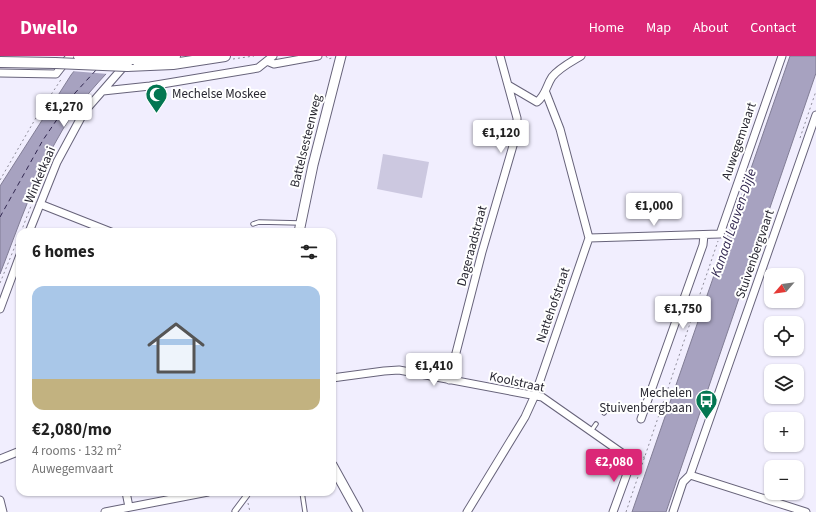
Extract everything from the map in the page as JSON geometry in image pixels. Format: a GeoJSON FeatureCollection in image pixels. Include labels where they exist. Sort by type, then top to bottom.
{"type":"FeatureCollection","features":[{"type":"Feature","properties":{"kind":"main road"},"geometry":{"type":"LineString","coordinates":[[78,56],[172,64],[225,56]]}},
{"type":"Feature","properties":{"kind":"main road"},"geometry":{"type":"LineString","coordinates":[[0,62],[55,63],[131,60],[175,56]]}},
{"type":"Feature","properties":{"kind":"main road","name":"Battelsesteenweg"},"geometry":{"type":"LineString","coordinates":[[300,227],[341,56]]}},
{"type":"Feature","properties":{"kind":"main road"},"geometry":{"type":"LineString","coordinates":[[336,474],[358,512]]}},
{"type":"Feature","properties":{"kind":"street"},"geometry":{"type":"LineString","coordinates":[[0,73],[56,74],[70,56]]}},
{"type":"Feature","properties":{"kind":"street"},"geometry":{"type":"LineString","coordinates":[[104,91],[150,86],[258,68],[270,58],[274,64],[318,56]]}},
{"type":"Feature","properties":{"kind":"street","name":"Dageraadstraat"},"geometry":{"type":"LineString","coordinates":[[449,380],[517,132],[517,118],[500,56]]}},
{"type":"Feature","properties":{"kind":"street"},"geometry":{"type":"LineString","coordinates":[[508,85],[537,102],[546,93],[552,78],[562,68],[581,56]]}},
{"type":"Feature","properties":{"kind":"street","name":"Auwegemvaart"},"geometry":{"type":"LineString","coordinates":[[720,234],[782,56]]}},
{"type":"Feature","properties":{"kind":"street","name":"Winketkaai"},"geometry":{"type":"LineString","coordinates":[[31,228],[67,142],[84,112],[131,60]]}},
{"type":"Feature","properties":{"kind":"street"},"geometry":{"type":"LineString","coordinates":[[546,93],[560,129],[589,238],[720,234]]}},
{"type":"Feature","properties":{"kind":"street","name":"Stuivenbergvaart"},"geometry":{"type":"LineString","coordinates":[[673,512],[683,482],[690,475],[816,115]]}},
{"type":"Feature","properties":{"kind":"street"},"geometry":{"type":"LineString","coordinates":[[40,204],[101,228]]}},
{"type":"Feature","properties":{"kind":"street"},"geometry":{"type":"LineString","coordinates":[[641,419],[700,252],[704,235]]}},
{"type":"Feature","properties":{"kind":"street","name":"Nattehofstraat"},"geometry":{"type":"LineString","coordinates":[[468,512],[524,417],[535,395],[589,238]]}},
{"type":"Feature","properties":{"kind":"street"},"geometry":{"type":"LineString","coordinates":[[0,309],[16,266]]}},
{"type":"Feature","properties":{"kind":"street","name":"Koolstraat"},"geometry":{"type":"LineString","coordinates":[[336,377],[399,370],[542,397],[632,460],[613,512]]}},
{"type":"Feature","properties":{"kind":"street"},"geometry":{"type":"LineString","coordinates":[[0,459],[16,453]]}},
{"type":"Feature","properties":{"kind":"street"},"geometry":{"type":"LineString","coordinates":[[690,475],[806,512]]}},
{"type":"Feature","properties":{"kind":"street"},"geometry":{"type":"LineString","coordinates":[[127,496],[129,507]]}},
{"type":"Feature","properties":{"kind":"street"},"geometry":{"type":"LineString","coordinates":[[105,512],[188,496]]}},
{"type":"Feature","properties":{"kind":"street"},"geometry":{"type":"LineString","coordinates":[[235,511],[246,496]]}},
{"type":"Feature","properties":{"kind":"street"},"geometry":{"type":"LineString","coordinates":[[0,500],[3,512]]}},
{"type":"Feature","properties":{"kind":"street"},"geometry":{"type":"LineString","coordinates":[[149,504],[151,512]]}},
{"type":"Feature","properties":{"kind":"lane"},"geometry":{"type":"LineString","coordinates":[[253,224],[259,222],[300,227]]}},
{"type":"Feature","properties":{"kind":"lane"},"geometry":{"type":"LineString","coordinates":[[604,413],[609,407],[617,410]]}},
{"type":"Feature","properties":{"kind":"lane"},"geometry":{"type":"LineString","coordinates":[[591,431],[596,424]]}},
{"type":"Feature","properties":{"kind":"lane"},"geometry":{"type":"LineString","coordinates":[[303,496],[305,512]]}},
{"type":"Feature","properties":{"kind":"path"},"geometry":{"type":"LineString","coordinates":[[0,180],[37,116],[62,78],[61,75],[56,74]]}},
{"type":"Feature","properties":{"kind":"path"},"geometry":{"type":"LineString","coordinates":[[626,512],[720,234]]}},
{"type":"Feature","properties":{"kind":"path"},"geometry":{"type":"LineString","coordinates":[[0,283],[16,244]]}},
{"type":"Feature","properties":{"kind":"shaded area"},"geometry":{"type":"Polygon","coordinates":[[[383,154],[429,162],[422,198],[377,189],[383,154]]]}},
{"type":"Feature","properties":{"kind":"water"},"geometry":{"type":"Polygon","coordinates":[[[86,56],[123,56],[83,100],[69,119],[53,146],[28,200],[17,228],[16,228],[16,232],[0,274],[0,186],[71,75],[86,56]]]}},
{"type":"Feature","properties":{"kind":"water","name":"Kanaal Leuven-Dijle"},"geometry":{"type":"Polygon","coordinates":[[[790,56],[816,56],[816,73],[666,512],[632,512],[790,56]]]}},
{"type":"Feature","properties":{"kind":"pier"},"geometry":{"type":"Polygon","coordinates":[[[83,56],[124,57],[108,74],[71,71],[83,56]]]}},
{"type":"Feature","properties":{"kind":"ferry route"},"geometry":{"type":"LineString","coordinates":[[0,217],[43,140],[75,93],[97,69]]}},
{"type":"Feature","properties":{"kind":"place","name":"Mechelse Moskee"},"geometry":{"type":"Point","coordinates":[157,114]}},
{"type":"Feature","properties":{"kind":"place","name":"Mechelen Stuivenbergbaan"},"geometry":{"type":"Point","coordinates":[707,420]}}]}
